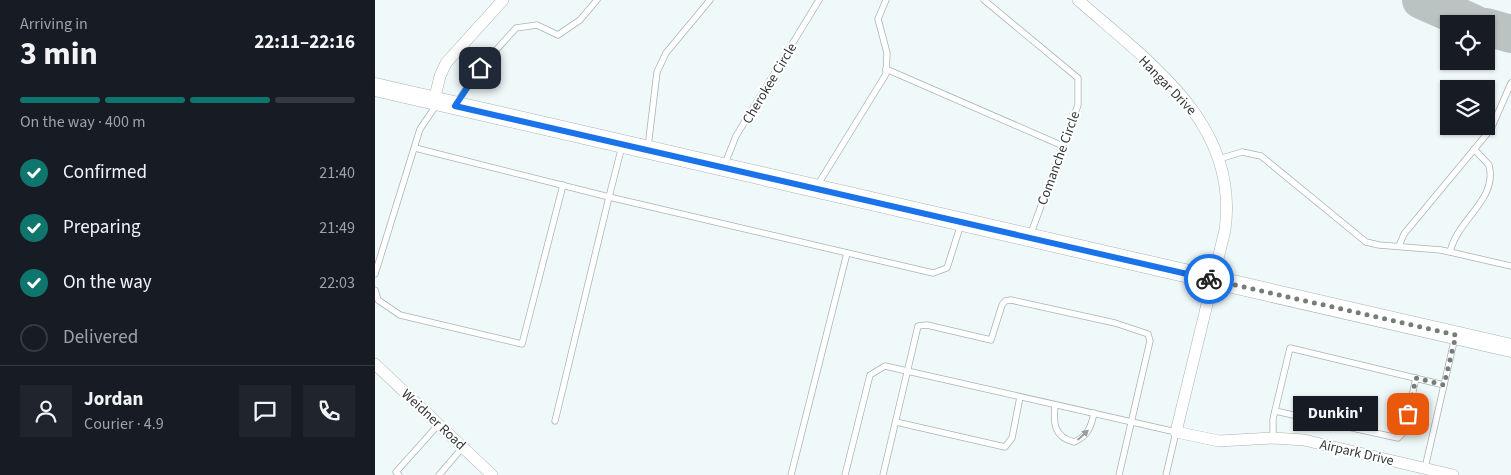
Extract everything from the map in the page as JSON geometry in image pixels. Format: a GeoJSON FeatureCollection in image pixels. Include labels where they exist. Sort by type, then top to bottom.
{"type":"FeatureCollection","features":[{"type":"Feature","properties":{"kind":"main road"},"geometry":{"type":"LineString","coordinates":[[375,88],[1511,348]]}},
{"type":"Feature","properties":{"kind":"street"},"geometry":{"type":"LineString","coordinates":[[442,103],[440,76],[446,63],[503,0]]}},
{"type":"Feature","properties":{"kind":"street","name":"Hangar Drive"},"geometry":{"type":"LineString","coordinates":[[1078,0],[1186,100],[1206,127],[1219,159],[1226,194],[1226,219],[1213,280]]}},
{"type":"Feature","properties":{"kind":"street"},"geometry":{"type":"LineString","coordinates":[[1176,432],[1213,280]]}},
{"type":"Feature","properties":{"kind":"street","name":"Weidner Road"},"geometry":{"type":"LineString","coordinates":[[376,368],[439,424],[488,474]]}},
{"type":"Feature","properties":{"kind":"street","name":"Airpark Drive"},"geometry":{"type":"LineString","coordinates":[[1176,432],[1227,441],[1273,438],[1314,442],[1453,475]]}},
{"type":"Feature","properties":{"kind":"lane"},"geometry":{"type":"LineString","coordinates":[[375,274],[421,130],[442,103],[480,68],[516,28],[537,25],[558,35],[580,20],[597,0]]}},
{"type":"Feature","properties":{"kind":"lane"},"geometry":{"type":"LineString","coordinates":[[648,150],[657,72],[666,53],[710,0]]}},
{"type":"Feature","properties":{"kind":"lane","name":"Cherokee Circle"},"geometry":{"type":"LineString","coordinates":[[724,168],[736,136],[819,0]]}},
{"type":"Feature","properties":{"kind":"lane"},"geometry":{"type":"LineString","coordinates":[[815,189],[886,74],[887,53],[878,19],[887,0]]}},
{"type":"Feature","properties":{"kind":"lane","name":"Comanche Circle"},"geometry":{"type":"LineString","coordinates":[[984,0],[1079,78],[1078,105],[1029,238]]}},
{"type":"Feature","properties":{"kind":"lane"},"geometry":{"type":"LineString","coordinates":[[886,69],[1063,146]]}},
{"type":"Feature","properties":{"kind":"lane"},"geometry":{"type":"LineString","coordinates":[[1399,246],[1404,234],[1494,124],[1511,83]]}},
{"type":"Feature","properties":{"kind":"lane"},"geometry":{"type":"LineString","coordinates":[[555,421],[622,144]]}},
{"type":"Feature","properties":{"kind":"lane"},"geometry":{"type":"LineString","coordinates":[[415,148],[609,197],[933,273],[947,268],[962,222]]}},
{"type":"Feature","properties":{"kind":"lane"},"geometry":{"type":"LineString","coordinates":[[1450,252],[1457,230],[1482,200],[1490,184],[1489,164],[1474,149]]}},
{"type":"Feature","properties":{"kind":"lane"},"geometry":{"type":"LineString","coordinates":[[1219,159],[1242,152],[1261,156],[1362,240],[1379,245],[1450,252],[1511,266]]}},
{"type":"Feature","properties":{"kind":"lane"},"geometry":{"type":"LineString","coordinates":[[375,290],[378,300],[400,315],[522,344],[563,185]]}},
{"type":"Feature","properties":{"kind":"lane"},"geometry":{"type":"LineString","coordinates":[[791,475],[847,253]]}},
{"type":"Feature","properties":{"kind":"lane"},"geometry":{"type":"LineString","coordinates":[[883,475],[918,326],[927,325],[991,340],[998,312],[1005,301],[1011,300],[1115,323],[1148,334],[1150,341],[1133,422],[1119,475]]}},
{"type":"Feature","properties":{"kind":"lane"},"geometry":{"type":"LineString","coordinates":[[1425,468],[1456,335]]}},
{"type":"Feature","properties":{"kind":"lane"},"geometry":{"type":"LineString","coordinates":[[1273,438],[1275,411],[1290,348],[1444,385]]}},
{"type":"Feature","properties":{"kind":"lane"},"geometry":{"type":"LineString","coordinates":[[845,475],[870,375],[885,366],[1176,432],[1166,475]]}},
{"type":"Feature","properties":{"kind":"lane"},"geometry":{"type":"LineString","coordinates":[[1275,411],[1397,438],[1404,432],[1416,378]]}},
{"type":"Feature","properties":{"kind":"lane"},"geometry":{"type":"LineString","coordinates":[[896,422],[1005,447],[1012,438],[1020,397]]}},
{"type":"Feature","properties":{"kind":"lane"},"geometry":{"type":"LineString","coordinates":[[1055,405],[1053,422],[1057,432],[1065,440],[1075,442],[1083,438],[1091,428],[1094,413]]}},
{"type":"Feature","properties":{"kind":"lane"},"geometry":{"type":"LineString","coordinates":[[396,474],[439,424]]}},
{"type":"Feature","properties":{"kind":"lane"},"geometry":{"type":"LineString","coordinates":[[439,475],[463,447]]}},
{"type":"Feature","properties":{"kind":"taxiway"},"geometry":{"type":"LineString","coordinates":[[1421,0],[1455,15]]}},
{"type":"Feature","properties":{"kind":"taxiway"},"geometry":{"type":"LineString","coordinates":[[1495,30],[1511,34]]}},
{"type":"Feature","properties":{"kind":"way so far"},"geometry":{"type":"LineString","coordinates":[[1209,279],[1456,335],[1444,385],[1416,378],[1408,414]]}},
{"type":"Feature","properties":{"kind":"place","name":"Dunkin'"},"geometry":{"type":"Point","coordinates":[1408,414]}},
{"type":"Feature","properties":{"kind":"route"},"geometry":{"type":"LineString","coordinates":[[480,68],[455,106],[1209,279]]}}]}
